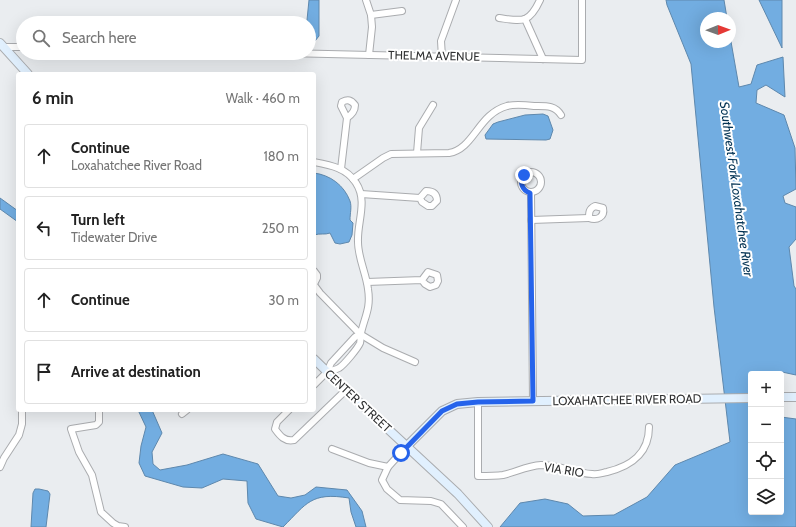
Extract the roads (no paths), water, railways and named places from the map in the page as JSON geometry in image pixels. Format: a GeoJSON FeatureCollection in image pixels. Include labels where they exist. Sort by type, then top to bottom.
{"type":"FeatureCollection","features":[{"type":"Feature","properties":{"kind":"street"},"geometry":{"type":"LineString","coordinates":[[366,0],[371,15],[372,27],[369,55]]}},
{"type":"Feature","properties":{"kind":"street"},"geometry":{"type":"LineString","coordinates":[[442,57],[441,42],[456,0]]}},
{"type":"Feature","properties":{"kind":"street"},"geometry":{"type":"LineString","coordinates":[[499,18],[525,19],[529,17],[536,9],[540,0]]}},
{"type":"Feature","properties":{"kind":"street","name":"THELMA AVENUE"},"geometry":{"type":"LineString","coordinates":[[316,54],[582,60],[582,0]]}},
{"type":"Feature","properties":{"kind":"street"},"geometry":{"type":"LineString","coordinates":[[371,15],[402,11]]}},
{"type":"Feature","properties":{"kind":"street"},"geometry":{"type":"LineString","coordinates":[[525,19],[543,59]]}},
{"type":"Feature","properties":{"kind":"street"},"geometry":{"type":"LineString","coordinates":[[1,45],[16,46]]}},
{"type":"Feature","properties":{"kind":"street"},"geometry":{"type":"LineString","coordinates":[[1,45],[26,72]]}},
{"type":"Feature","properties":{"kind":"street"},"geometry":{"type":"LineString","coordinates":[[418,153],[418,128],[433,105]]}},
{"type":"Feature","properties":{"kind":"street"},"geometry":{"type":"LineString","coordinates":[[353,179],[387,156],[395,154],[449,153],[457,151],[467,143],[484,119],[505,106],[549,106],[558,109],[561,115]]}},
{"type":"Feature","properties":{"kind":"street"},"geometry":{"type":"LineString","coordinates":[[340,169],[347,118]]}},
{"type":"Feature","properties":{"kind":"street"},"geometry":{"type":"LineString","coordinates":[[316,163],[340,169],[353,179],[361,194],[362,205],[358,227],[358,247],[368,291],[368,311],[360,334],[360,343],[339,368],[327,372]]}},
{"type":"Feature","properties":{"kind":"street"},"geometry":{"type":"LineString","coordinates":[[530,193],[533,401]]}},
{"type":"Feature","properties":{"kind":"street"},"geometry":{"type":"LineString","coordinates":[[361,194],[420,198]]}},
{"type":"Feature","properties":{"kind":"street"},"geometry":{"type":"LineString","coordinates":[[531,220],[589,218]]}},
{"type":"Feature","properties":{"kind":"street"},"geometry":{"type":"LineString","coordinates":[[367,282],[422,280]]}},
{"type":"Feature","properties":{"kind":"street"},"geometry":{"type":"LineString","coordinates":[[316,287],[360,334],[383,348],[415,362]]}},
{"type":"Feature","properties":{"kind":"street"},"geometry":{"type":"LineString","coordinates":[[316,383],[327,372],[331,363],[355,337],[360,334]]}},
{"type":"Feature","properties":{"kind":"street","name":"CENTER STREET"},"geometry":{"type":"LineString","coordinates":[[316,361],[458,494],[488,527]]}},
{"type":"Feature","properties":{"kind":"street"},"geometry":{"type":"LineString","coordinates":[[287,412],[277,422],[275,429],[279,435],[289,441],[294,440],[346,390]]}},
{"type":"Feature","properties":{"kind":"street"},"geometry":{"type":"LineString","coordinates":[[784,397],[796,397]]}},
{"type":"Feature","properties":{"kind":"street","name":"LOXAHATCHEE RIVER ROAD"},"geometry":{"type":"LineString","coordinates":[[407,446],[442,411],[457,404],[478,402],[748,398]]}},
{"type":"Feature","properties":{"kind":"street","name":"VIA RIO"},"geometry":{"type":"LineString","coordinates":[[478,402],[478,476],[503,475],[539,465],[559,466],[586,474],[616,470],[639,456],[644,450],[648,441],[649,427]]}},
{"type":"Feature","properties":{"kind":"street"},"geometry":{"type":"LineString","coordinates":[[0,467],[19,435],[22,424],[22,412]]}},
{"type":"Feature","properties":{"kind":"street"},"geometry":{"type":"LineString","coordinates":[[99,412],[99,422],[96,425],[71,429],[80,455],[92,475],[101,512],[113,523],[124,527]]}},
{"type":"Feature","properties":{"kind":"street"},"geometry":{"type":"LineString","coordinates":[[407,446],[388,467],[382,480],[387,489],[400,500],[431,501],[441,504],[463,527]]}},
{"type":"Feature","properties":{"kind":"street"},"geometry":{"type":"LineString","coordinates":[[332,449],[369,463],[388,467]]}},
{"type":"Feature","properties":{"kind":"water"},"geometry":{"type":"Polygon","coordinates":[[[309,0],[319,0],[319,36],[316,40],[316,16],[307,16],[309,0]]]}},
{"type":"Feature","properties":{"kind":"water","name":"Southwest Fork Loxahatchee River"},"geometry":{"type":"Polygon","coordinates":[[[666,0],[724,0],[726,12],[700,12],[700,48],[732,48],[739,87],[751,84],[757,65],[783,57],[785,97],[766,85],[757,90],[756,103],[784,115],[795,148],[796,189],[783,196],[785,203],[796,207],[796,239],[789,247],[794,286],[796,289],[796,375],[784,372],[784,371],[748,371],[748,515],[784,515],[784,417],[796,419],[796,527],[500,527],[520,503],[545,499],[568,504],[583,516],[614,515],[647,497],[675,465],[730,442],[714,307],[691,64],[666,0]]]}},
{"type":"Feature","properties":{"kind":"water"},"geometry":{"type":"Polygon","coordinates":[[[759,0],[782,0],[782,48],[759,0]]]}},
{"type":"Feature","properties":{"kind":"water"},"geometry":{"type":"Polygon","coordinates":[[[543,114],[548,116],[553,130],[550,139],[486,139],[485,135],[493,124],[525,115],[543,114]]]}},
{"type":"Feature","properties":{"kind":"water"},"geometry":{"type":"Polygon","coordinates":[[[316,173],[326,176],[336,182],[344,190],[350,201],[350,220],[353,223],[352,235],[349,242],[340,244],[335,243],[330,233],[316,234],[316,173]]]}},
{"type":"Feature","properties":{"kind":"water"},"geometry":{"type":"Polygon","coordinates":[[[0,198],[16,210],[16,221],[0,209],[0,198]]]}},
{"type":"Feature","properties":{"kind":"water"},"geometry":{"type":"Polygon","coordinates":[[[139,412],[153,412],[162,433],[152,452],[153,464],[160,470],[187,465],[223,454],[258,464],[278,496],[291,498],[305,495],[316,487],[347,490],[362,511],[366,527],[356,527],[351,512],[349,498],[326,497],[311,501],[283,527],[256,519],[248,503],[247,481],[223,479],[202,488],[183,487],[145,476],[139,463],[141,446],[146,427],[139,412]]]}},
{"type":"Feature","properties":{"kind":"water"},"geometry":{"type":"Polygon","coordinates":[[[35,489],[48,491],[50,494],[46,527],[31,527],[33,493],[35,489]]]}}]}
